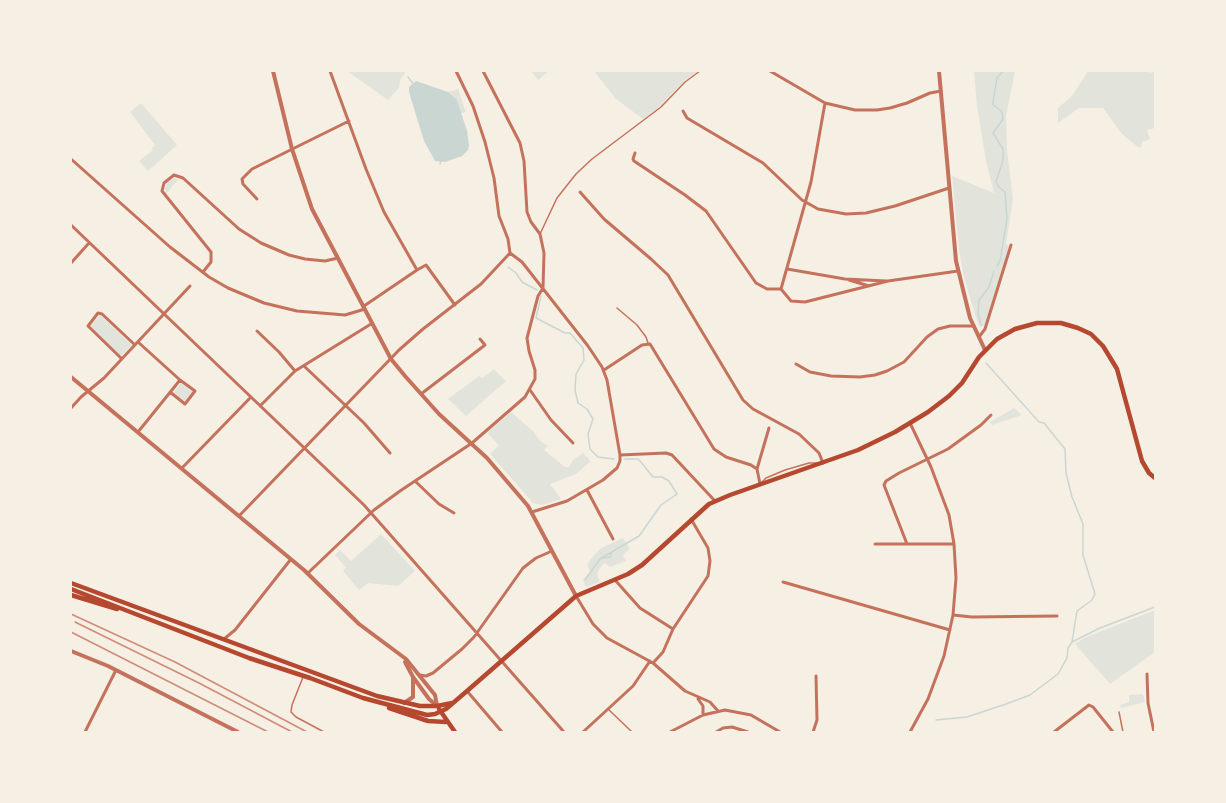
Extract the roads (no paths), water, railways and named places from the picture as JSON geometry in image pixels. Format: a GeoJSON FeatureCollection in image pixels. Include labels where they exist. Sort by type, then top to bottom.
{"type":"FeatureCollection","features":[{"type":"Feature","properties":{"kind":"main road"},"geometry":{"type":"LineString","coordinates":[[383,704],[428,715],[440,712],[467,691],[576,596],[615,580],[642,565],[691,519],[715,501],[868,446],[910,423],[940,404],[953,392],[986,350],[1007,333],[1026,325],[1037,323],[1062,323],[1091,334],[1103,346],[1115,365],[1141,457],[1147,470],[1155,478]]}},
{"type":"Feature","properties":{"kind":"main road"},"geometry":{"type":"LineString","coordinates":[[71,584],[365,691],[404,703],[420,706],[437,706],[453,702]]}},
{"type":"Feature","properties":{"kind":"main road"},"geometry":{"type":"LineString","coordinates":[[71,588],[216,645],[383,704],[414,718],[428,721],[446,722]]}},
{"type":"Feature","properties":{"kind":"main road"},"geometry":{"type":"LineString","coordinates":[[71,595],[130,611]]}},
{"type":"Feature","properties":{"kind":"main road"},"geometry":{"type":"LineString","coordinates":[[216,645],[233,642]]}},
{"type":"Feature","properties":{"kind":"main road"},"geometry":{"type":"LineString","coordinates":[[437,706],[446,722],[455,732]]}},
{"type":"Feature","properties":{"kind":"street"},"geometry":{"type":"LineString","coordinates":[[273,71],[292,149],[312,209],[371,324],[391,359],[421,394],[448,422],[472,443],[532,512],[550,552],[593,624],[607,638],[652,662],[674,683],[697,698],[710,702],[718,711]]}},
{"type":"Feature","properties":{"kind":"street"},"geometry":{"type":"LineString","coordinates":[[330,71],[379,202],[417,270]]}},
{"type":"Feature","properties":{"kind":"street"},"geometry":{"type":"LineString","coordinates":[[456,71],[473,106],[485,142],[494,178],[499,216],[508,239],[510,253],[522,262],[543,288],[588,346],[604,370],[620,455],[620,463],[617,468],[603,480],[561,504],[532,512]]}},
{"type":"Feature","properties":{"kind":"street"},"geometry":{"type":"LineString","coordinates":[[308,573],[371,513],[482,435],[516,405],[530,390],[536,376],[527,345],[527,330],[538,296],[543,288],[545,261],[540,234],[531,222],[527,212],[524,161],[520,143],[483,71]]}},
{"type":"Feature","properties":{"kind":"street"},"geometry":{"type":"LineString","coordinates":[[770,71],[825,103],[849,109],[877,110],[899,106],[930,93],[941,91]]}},
{"type":"Feature","properties":{"kind":"street"},"geometry":{"type":"LineString","coordinates":[[940,71],[949,188],[958,271],[974,326],[986,350]]}},
{"type":"Feature","properties":{"kind":"street"},"geometry":{"type":"LineString","coordinates":[[781,289],[814,170],[825,103]]}},
{"type":"Feature","properties":{"kind":"street"},"geometry":{"type":"LineString","coordinates":[[684,111],[687,118],[762,163],[805,203],[818,209],[836,214],[861,214],[895,206],[949,188]]}},
{"type":"Feature","properties":{"kind":"street"},"geometry":{"type":"LineString","coordinates":[[257,199],[243,184],[242,178],[254,168],[349,122]]}},
{"type":"Feature","properties":{"kind":"street"},"geometry":{"type":"LineString","coordinates":[[635,153],[633,159],[634,161],[706,211],[756,283],[767,289],[781,289]]}},
{"type":"Feature","properties":{"kind":"street"},"geometry":{"type":"LineString","coordinates":[[71,159],[144,225],[203,272],[241,294],[285,309],[335,315],[353,313],[364,308],[426,265],[455,305]]}},
{"type":"Feature","properties":{"kind":"street"},"geometry":{"type":"LineString","coordinates":[[203,272],[211,262],[212,252],[163,193],[163,185],[170,177],[180,176],[246,234],[270,248],[288,255],[314,260],[329,261],[338,258]]}},
{"type":"Feature","properties":{"kind":"street"},"geometry":{"type":"LineString","coordinates":[[580,192],[604,219],[668,275],[736,390],[747,405],[799,434],[819,453],[823,463]]}},
{"type":"Feature","properties":{"kind":"street"},"geometry":{"type":"LineString","coordinates":[[71,226],[371,513],[564,732]]}},
{"type":"Feature","properties":{"kind":"street"},"geometry":{"type":"LineString","coordinates":[[71,263],[89,243]]}},
{"type":"Feature","properties":{"kind":"street"},"geometry":{"type":"LineString","coordinates":[[979,337],[985,329],[1011,246]]}},
{"type":"Feature","properties":{"kind":"street"},"geometry":{"type":"LineString","coordinates":[[239,516],[391,359],[418,333],[487,278],[510,253]]}},
{"type":"Feature","properties":{"kind":"street"},"geometry":{"type":"LineString","coordinates":[[787,269],[845,279],[870,286]]}},
{"type":"Feature","properties":{"kind":"street"},"geometry":{"type":"LineString","coordinates":[[781,289],[788,299],[800,302],[888,281],[958,271]]}},
{"type":"Feature","properties":{"kind":"street"},"geometry":{"type":"LineString","coordinates":[[845,279],[888,281]]}},
{"type":"Feature","properties":{"kind":"street"},"geometry":{"type":"LineString","coordinates":[[71,408],[104,378],[190,286]]}},
{"type":"Feature","properties":{"kind":"street"},"geometry":{"type":"LineString","coordinates":[[122,359],[88,326],[98,314],[102,314],[195,391],[185,404],[170,392]]}},
{"type":"Feature","properties":{"kind":"street"},"geometry":{"type":"LineString","coordinates":[[260,406],[295,371],[371,324]]}},
{"type":"Feature","properties":{"kind":"street"},"geometry":{"type":"LineString","coordinates":[[796,364],[810,372],[831,376],[855,377],[875,375],[887,371],[904,362],[927,337],[938,329],[950,326],[974,326]]}},
{"type":"Feature","properties":{"kind":"street"},"geometry":{"type":"LineString","coordinates":[[257,331],[279,352],[295,371]]}},
{"type":"Feature","properties":{"kind":"street"},"geometry":{"type":"LineString","coordinates":[[421,394],[485,345],[480,338]]}},
{"type":"Feature","properties":{"kind":"street"},"geometry":{"type":"LineString","coordinates":[[604,370],[642,345],[648,344],[653,347],[714,449],[726,457],[751,465],[756,469]]}},
{"type":"Feature","properties":{"kind":"street"},"geometry":{"type":"LineString","coordinates":[[304,366],[364,423],[390,453]]}},
{"type":"Feature","properties":{"kind":"street"},"geometry":{"type":"LineString","coordinates":[[71,377],[308,573],[354,620],[404,658],[420,675],[435,696],[437,706]]}},
{"type":"Feature","properties":{"kind":"street"},"geometry":{"type":"LineString","coordinates":[[138,432],[180,380]]}},
{"type":"Feature","properties":{"kind":"street"},"geometry":{"type":"LineString","coordinates":[[530,390],[556,425],[573,442]]}},
{"type":"Feature","properties":{"kind":"street"},"geometry":{"type":"LineString","coordinates":[[182,468],[251,397]]}},
{"type":"Feature","properties":{"kind":"street"},"geometry":{"type":"LineString","coordinates":[[907,544],[884,485],[886,481],[953,445],[991,415]]}},
{"type":"Feature","properties":{"kind":"street"},"geometry":{"type":"LineString","coordinates":[[910,423],[928,459],[945,502],[954,544],[956,578],[953,615],[944,656],[933,686],[910,732]]}},
{"type":"Feature","properties":{"kind":"street"},"geometry":{"type":"LineString","coordinates":[[760,484],[756,469],[769,428]]}},
{"type":"Feature","properties":{"kind":"street"},"geometry":{"type":"LineString","coordinates":[[620,455],[666,453],[672,455],[715,501]]}},
{"type":"Feature","properties":{"kind":"street"},"geometry":{"type":"LineString","coordinates":[[416,481],[439,504],[454,513]]}},
{"type":"Feature","properties":{"kind":"street"},"geometry":{"type":"LineString","coordinates":[[587,490],[613,539]]}},
{"type":"Feature","properties":{"kind":"street"},"geometry":{"type":"LineString","coordinates":[[583,732],[633,686],[652,662],[663,652],[673,629],[706,580],[709,571],[708,548],[691,519]]}},
{"type":"Feature","properties":{"kind":"street"},"geometry":{"type":"LineString","coordinates":[[875,544],[954,544]]}},
{"type":"Feature","properties":{"kind":"street"},"geometry":{"type":"LineString","coordinates":[[420,675],[426,676],[433,674],[462,649],[474,637],[476,632],[523,568],[530,562],[550,552]]}},
{"type":"Feature","properties":{"kind":"street"},"geometry":{"type":"LineString","coordinates":[[224,639],[231,635],[291,559]]}},
{"type":"Feature","properties":{"kind":"street"},"geometry":{"type":"LineString","coordinates":[[615,580],[640,608],[673,629]]}},
{"type":"Feature","properties":{"kind":"street"},"geometry":{"type":"LineString","coordinates":[[783,582],[950,630]]}},
{"type":"Feature","properties":{"kind":"street"},"geometry":{"type":"LineString","coordinates":[[953,615],[972,617],[1057,616]]}},
{"type":"Feature","properties":{"kind":"street"},"geometry":{"type":"LineString","coordinates":[[71,651],[115,670],[238,732]]}},
{"type":"Feature","properties":{"kind":"street"},"geometry":{"type":"LineString","coordinates":[[404,658],[413,677],[429,699],[437,706]]}},
{"type":"Feature","properties":{"kind":"street"},"geometry":{"type":"LineString","coordinates":[[85,732],[115,670]]}},
{"type":"Feature","properties":{"kind":"street"},"geometry":{"type":"LineString","coordinates":[[1147,674],[1148,703],[1154,732]]}},
{"type":"Feature","properties":{"kind":"street"},"geometry":{"type":"LineString","coordinates":[[813,732],[817,720],[816,676]]}},
{"type":"Feature","properties":{"kind":"street"},"geometry":{"type":"LineString","coordinates":[[404,703],[413,697],[413,677]]}},
{"type":"Feature","properties":{"kind":"street"},"geometry":{"type":"LineString","coordinates":[[467,691],[502,732]]}},
{"type":"Feature","properties":{"kind":"street"},"geometry":{"type":"LineString","coordinates":[[697,698],[703,706],[703,715]]}},
{"type":"Feature","properties":{"kind":"street"},"geometry":{"type":"LineString","coordinates":[[1054,732],[1086,706],[1090,706],[1113,732]]}},
{"type":"Feature","properties":{"kind":"street"},"geometry":{"type":"LineString","coordinates":[[670,732],[703,715],[718,711],[730,710],[745,713],[780,732]]}},
{"type":"Feature","properties":{"kind":"street"},"geometry":{"type":"LineString","coordinates":[[716,732],[723,728],[732,727],[748,732]]}},
{"type":"Feature","properties":{"kind":"lane"},"geometry":{"type":"LineString","coordinates":[[540,234],[550,209],[568,182],[592,159],[661,107],[685,82],[700,71]]}},
{"type":"Feature","properties":{"kind":"lane"},"geometry":{"type":"LineString","coordinates":[[617,308],[637,325],[646,337],[648,344]]}},
{"type":"Feature","properties":{"kind":"lane"},"geometry":{"type":"LineString","coordinates":[[304,675],[292,705],[292,712],[296,716],[324,732]]}},
{"type":"Feature","properties":{"kind":"lane"},"geometry":{"type":"LineString","coordinates":[[608,709],[632,732]]}},
{"type":"Feature","properties":{"kind":"lane"},"geometry":{"type":"LineString","coordinates":[[1119,712],[1123,732]]}},
{"type":"Feature","properties":{"kind":"waterway"},"geometry":{"type":"LineString","coordinates":[[997,266],[1000,261],[1007,219],[1005,192],[996,182],[1003,160],[1003,149],[993,133],[1003,119],[1003,116],[1001,111],[993,105],[993,102],[997,78],[1003,71]]}},
{"type":"Feature","properties":{"kind":"waterway"},"geometry":{"type":"LineString","coordinates":[[408,77],[414,85]]}},
{"type":"Feature","properties":{"kind":"waterway"},"geometry":{"type":"LineString","coordinates":[[440,164],[441,159]]}},
{"type":"Feature","properties":{"kind":"waterway"},"geometry":{"type":"LineString","coordinates":[[508,267],[516,273],[522,282],[537,290]]}},
{"type":"Feature","properties":{"kind":"waterway"},"geometry":{"type":"LineString","coordinates":[[981,325],[978,313],[979,300],[989,287],[994,271]]}},
{"type":"Feature","properties":{"kind":"waterway"},"geometry":{"type":"LineString","coordinates":[[541,296],[536,318],[565,333],[570,333],[583,348],[584,360],[576,374],[575,390],[578,403],[587,409],[593,419],[588,434],[590,449],[598,457],[614,459]]}},
{"type":"Feature","properties":{"kind":"waterway"},"geometry":{"type":"LineString","coordinates":[[936,720],[967,717],[1030,695],[1058,674],[1067,658],[1068,648],[1072,642],[1077,611],[1092,600],[1095,594],[1083,555],[1083,524],[1072,497],[1066,473],[1065,449],[1044,423],[1039,422],[986,363]]}},
{"type":"Feature","properties":{"kind":"waterway"},"geometry":{"type":"LineString","coordinates":[[585,580],[600,559],[639,536],[661,505],[677,494],[669,481],[662,477],[653,477],[638,459],[625,459]]}},
{"type":"Feature","properties":{"kind":"waterway"},"geometry":{"type":"LineString","coordinates":[[602,558],[610,557],[612,552]]}},
{"type":"Feature","properties":{"kind":"waterway"},"geometry":{"type":"LineString","coordinates":[[1072,642],[1100,628],[1155,607]]}},
{"type":"Feature","properties":{"kind":"railway"},"geometry":{"type":"LineString","coordinates":[[71,614],[175,662],[307,732]]}},
{"type":"Feature","properties":{"kind":"railway"},"geometry":{"type":"LineString","coordinates":[[75,622],[199,683],[292,732]]}},
{"type":"Feature","properties":{"kind":"railway"},"geometry":{"type":"LineString","coordinates":[[71,632],[268,732]]}}]}
